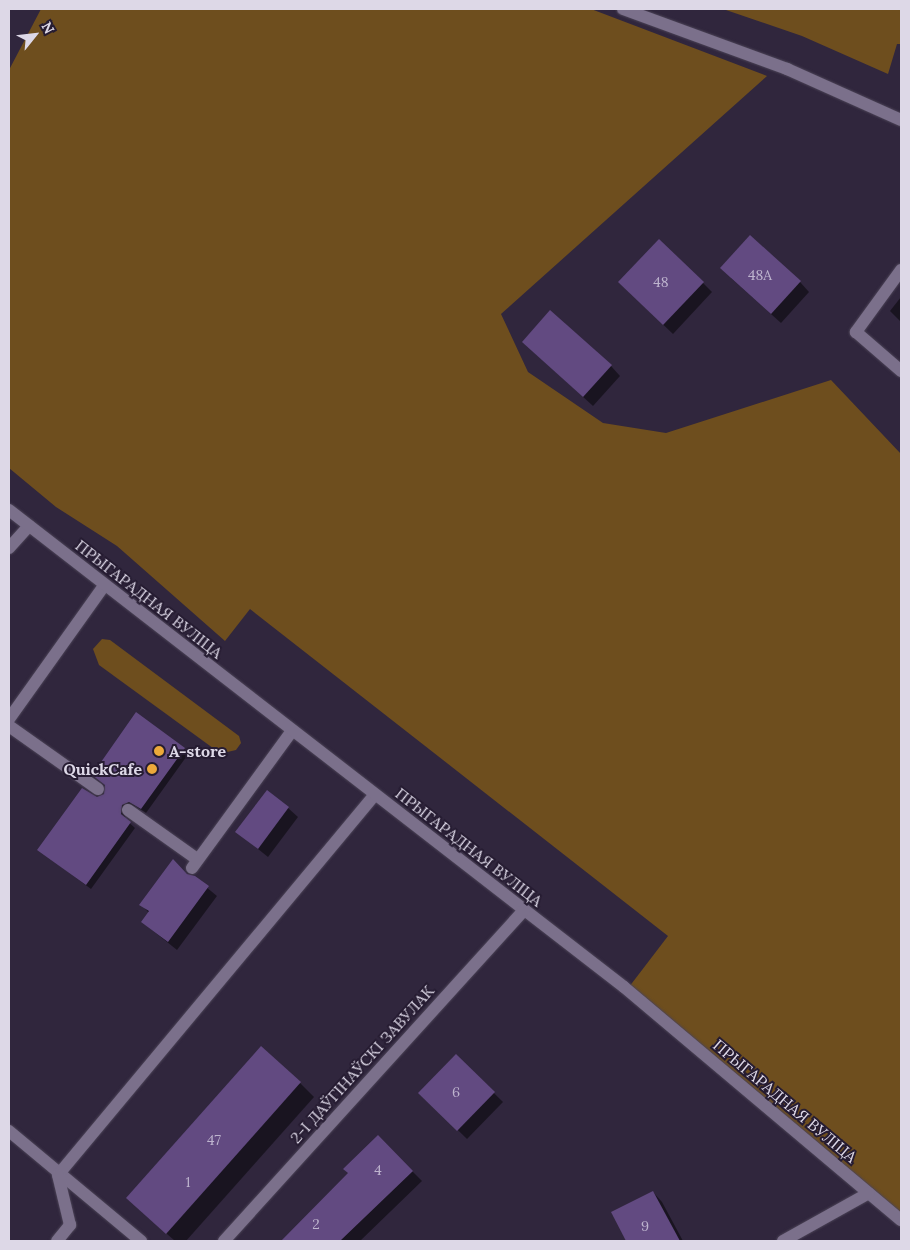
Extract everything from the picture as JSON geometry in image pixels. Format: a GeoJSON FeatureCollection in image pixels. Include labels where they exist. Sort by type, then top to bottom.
{"type":"FeatureCollection","features":[{"type":"Feature","properties":{"kind":"street"},"geometry":{"type":"LineString","coordinates":[[623,9],[788,69],[901,120]]}},
{"type":"Feature","properties":{"kind":"street"},"geometry":{"type":"LineString","coordinates":[[901,270],[856,332],[901,371]]}},
{"type":"Feature","properties":{"kind":"street","name":"ПРЫГАРАДНАЯ ВУЛІЦА"},"geometry":{"type":"LineString","coordinates":[[9,510],[104,586],[624,987],[901,1220]]}},
{"type":"Feature","properties":{"kind":"street"},"geometry":{"type":"LineString","coordinates":[[9,548],[29,526]]}},
{"type":"Feature","properties":{"kind":"street"},"geometry":{"type":"LineString","coordinates":[[9,719],[104,586]]}},
{"type":"Feature","properties":{"kind":"street"},"geometry":{"type":"LineString","coordinates":[[9,726],[98,789]]}},
{"type":"Feature","properties":{"kind":"street"},"geometry":{"type":"LineString","coordinates":[[128,810],[194,864],[292,731]]}},
{"type":"Feature","properties":{"kind":"street"},"geometry":{"type":"LineString","coordinates":[[58,1175],[375,795]]}},
{"type":"Feature","properties":{"kind":"street","name":"2-І ДАЎГІНАЎСКІ ЗАВУЛАК"},"geometry":{"type":"LineString","coordinates":[[224,1241],[524,910]]}},
{"type":"Feature","properties":{"kind":"street"},"geometry":{"type":"LineString","coordinates":[[9,1131],[58,1175],[141,1241]]}},
{"type":"Feature","properties":{"kind":"street"},"geometry":{"type":"LineString","coordinates":[[57,1241],[70,1225],[58,1175]]}},
{"type":"Feature","properties":{"kind":"street"},"geometry":{"type":"LineString","coordinates":[[782,1241],[869,1193]]}},
{"type":"Feature","properties":{"kind":"shaded area"},"geometry":{"type":"Polygon","coordinates":[[[41,9],[591,9],[767,76],[501,314],[528,372],[603,423],[666,433],[831,380],[901,454],[901,1214],[629,987],[668,936],[250,609],[225,641],[117,546],[56,507],[9,468],[9,70],[41,9]]]}},
{"type":"Feature","properties":{"kind":"shaded area"},"geometry":{"type":"Polygon","coordinates":[[[723,9],[901,9],[901,44],[897,44],[888,74],[802,36],[723,9]]]}},
{"type":"Feature","properties":{"kind":"shaded area"},"geometry":{"type":"Polygon","coordinates":[[[102,639],[110,640],[239,736],[241,743],[236,750],[223,753],[217,751],[99,665],[93,649],[102,639]]]}},
{"type":"Feature","properties":{"kind":"building"},"geometry":{"type":"Polygon","coordinates":[[[750,235],[801,281],[771,314],[720,268],[750,235]]]}},
{"type":"Feature","properties":{"kind":"building"},"geometry":{"type":"Polygon","coordinates":[[[659,239],[704,282],[663,325],[618,282],[659,239]]]}},
{"type":"Feature","properties":{"kind":"building"},"geometry":{"type":"Polygon","coordinates":[[[550,310],[612,365],[583,397],[522,342],[550,310]]]}},
{"type":"Feature","properties":{"kind":"building"},"geometry":{"type":"Polygon","coordinates":[[[136,712],[185,748],[141,809],[129,802],[122,805],[121,814],[131,822],[86,885],[37,850],[82,788],[97,797],[104,794],[105,785],[92,775],[136,712]]]}},
{"type":"Feature","properties":{"kind":"building"},"geometry":{"type":"Polygon","coordinates":[[[267,790],[289,807],[258,849],[235,832],[267,790]]]}},
{"type":"Feature","properties":{"kind":"building"},"geometry":{"type":"Polygon","coordinates":[[[173,859],[187,874],[195,876],[209,886],[168,942],[141,922],[149,911],[139,905],[173,859]]]}},
{"type":"Feature","properties":{"kind":"building"},"geometry":{"type":"Polygon","coordinates":[[[261,1046],[301,1082],[166,1234],[126,1198],[261,1046]]]}},
{"type":"Feature","properties":{"kind":"building"},"geometry":{"type":"Polygon","coordinates":[[[456,1054],[495,1092],[457,1131],[418,1093],[456,1054]]]}},
{"type":"Feature","properties":{"kind":"building"},"geometry":{"type":"Polygon","coordinates":[[[378,1135],[413,1171],[340,1241],[281,1241],[348,1173],[343,1169],[378,1135]]]}},
{"type":"Feature","properties":{"kind":"building"},"geometry":{"type":"Polygon","coordinates":[[[653,1191],[680,1241],[626,1241],[611,1212],[653,1191]]]}},
{"type":"Feature","properties":{"kind":"place","name":"А-store"},"geometry":{"type":"Point","coordinates":[159,751]}},
{"type":"Feature","properties":{"kind":"place","name":"QuickCafe"},"geometry":{"type":"Point","coordinates":[152,769]}}]}
